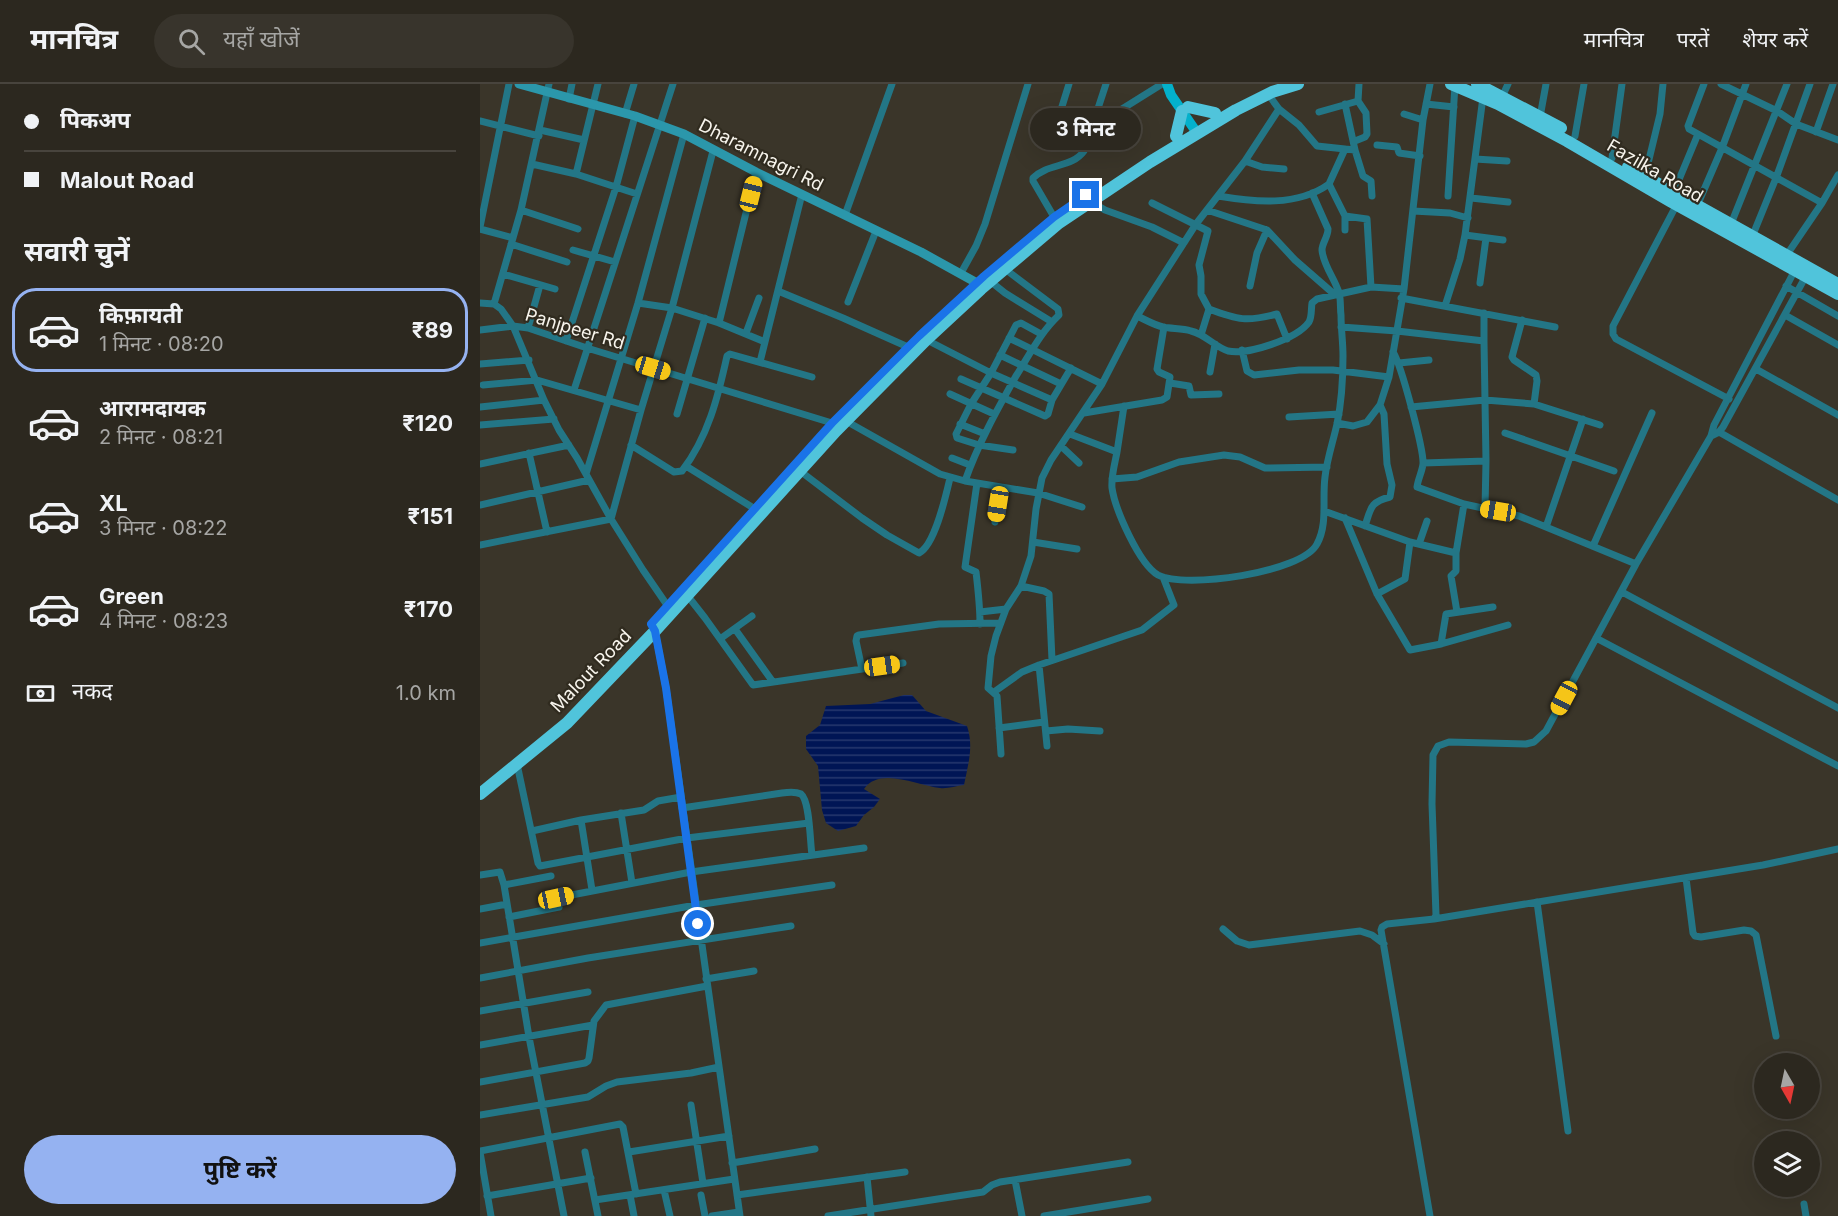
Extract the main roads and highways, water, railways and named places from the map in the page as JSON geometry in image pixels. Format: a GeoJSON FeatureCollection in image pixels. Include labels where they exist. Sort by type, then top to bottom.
{"type":"FeatureCollection","features":[{"type":"Feature","properties":{"kind":"highway","name":"Malout Road"},"geometry":{"type":"LineString","coordinates":[[480,784],[562,717],[687,595],[922,338],[977,283],[1054,217],[1198,128],[1215,113],[1270,89],[1296,84]]}},
{"type":"Feature","properties":{"kind":"highway","name":"Fazilka Road"},"geometry":{"type":"LineString","coordinates":[[1453,84],[1483,97],[1675,199],[1803,270],[1838,284]]}},
{"type":"Feature","properties":{"kind":"highway","name":"Fazilka Road"},"geometry":{"type":"LineString","coordinates":[[1477,84],[1575,136],[1645,177],[1675,199],[1697,206],[1731,224],[1786,256],[1838,294]]}},
{"type":"Feature","properties":{"kind":"highway","name":"Malout Road"},"geometry":{"type":"LineString","coordinates":[[480,794],[567,723],[653,627],[667,605],[832,423],[908,347],[922,338],[1059,223],[1176,136],[1236,110],[1270,89]]}},
{"type":"Feature","properties":{"kind":"highway"},"geometry":{"type":"LineString","coordinates":[[1176,136],[1185,109],[1215,113]]}},
{"type":"Feature","properties":{"kind":"main road"},"geometry":{"type":"LineString","coordinates":[[1166,84],[1168,90],[1198,128]]}}]}
